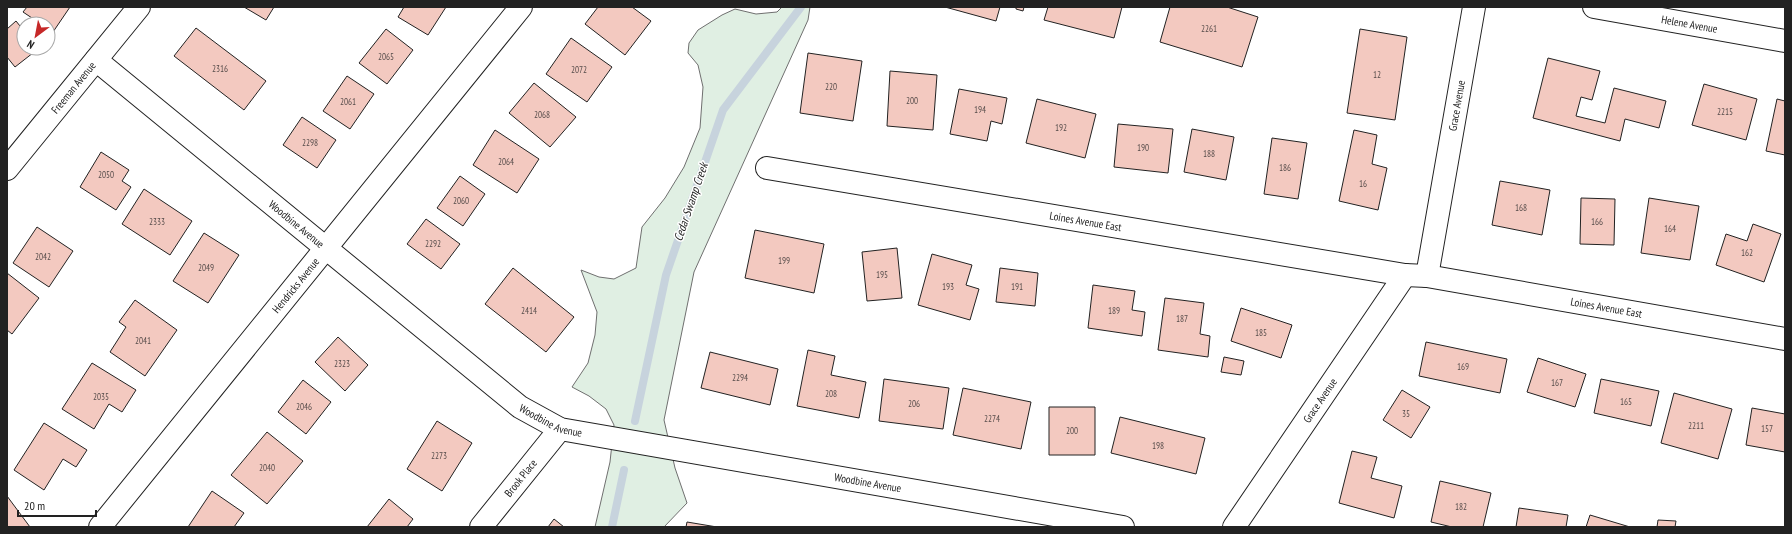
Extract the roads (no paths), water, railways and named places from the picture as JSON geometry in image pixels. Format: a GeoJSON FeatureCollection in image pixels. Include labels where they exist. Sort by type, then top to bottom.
{"type":"FeatureCollection","features":[{"type":"Feature","properties":{"kind":"street","name":"Freeman Avenue"},"geometry":{"type":"LineString","coordinates":[[7,169],[139,7]]}},
{"type":"Feature","properties":{"kind":"street","name":"Hendricks Avenue"},"geometry":{"type":"LineString","coordinates":[[100,527],[521,7]]}},
{"type":"Feature","properties":{"kind":"street","name":"Grace Avenue"},"geometry":{"type":"LineString","coordinates":[[1427,276],[1474,7]]}},
{"type":"Feature","properties":{"kind":"street","name":"Helene Avenue"},"geometry":{"type":"LineString","coordinates":[[1594,7],[1785,41]]}},
{"type":"Feature","properties":{"kind":"street","name":"Woodbine Avenue"},"geometry":{"type":"LineString","coordinates":[[96,60],[325,249],[520,407],[560,429],[1123,527]]}},
{"type":"Feature","properties":{"kind":"street","name":"Loines Avenue East"},"geometry":{"type":"LineString","coordinates":[[766,168],[1405,275],[1427,276],[1785,339]]}},
{"type":"Feature","properties":{"kind":"street","name":"Grace Avenue"},"geometry":{"type":"LineString","coordinates":[[1234,527],[1405,275]]}},
{"type":"Feature","properties":{"kind":"street","name":"Brook Place"},"geometry":{"type":"LineString","coordinates":[[481,527],[560,429]]}},
{"type":"Feature","properties":{"kind":"waterway","name":"Cedar Swamp Creek"},"geometry":{"type":"LineString","coordinates":[[635,421],[666,275],[723,110],[801,7]]}},
{"type":"Feature","properties":{"kind":"waterway","name":"Cedar Swamp Creek"},"geometry":{"type":"LineString","coordinates":[[612,527],[624,470]]}}]}
